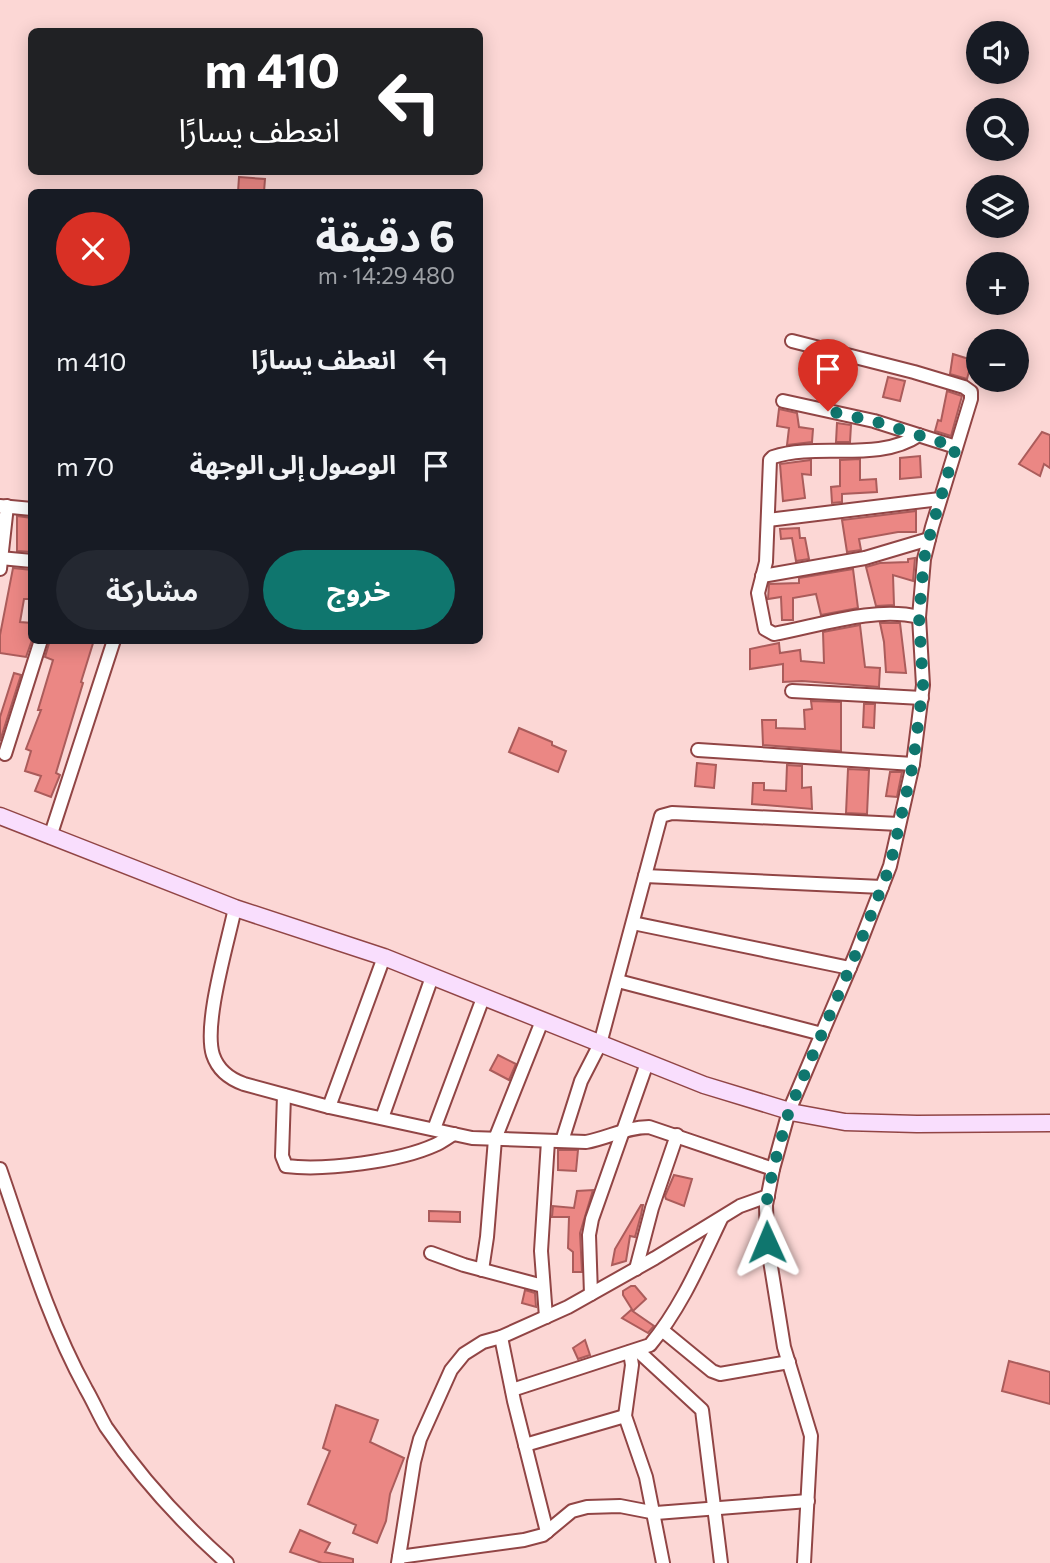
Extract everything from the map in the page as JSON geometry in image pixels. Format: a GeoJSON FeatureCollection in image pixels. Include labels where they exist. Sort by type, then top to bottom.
{"type":"FeatureCollection","features":[{"type":"Feature","properties":{"kind":"street"},"geometry":{"type":"LineString","coordinates":[[792,341],[969,389],[971,399],[924,559],[919,617],[922,698],[913,764],[890,866],[789,1111],[768,1196],[767,1242],[789,1362],[811,1436],[804,1563]]}},
{"type":"Feature","properties":{"kind":"street"},"geometry":{"type":"LineString","coordinates":[[783,401],[874,421],[956,447]]}},
{"type":"Feature","properties":{"kind":"street"},"geometry":{"type":"LineString","coordinates":[[919,435],[897,446],[773,457],[766,562],[759,584],[758,600],[765,629],[770,633],[869,616],[907,614],[919,617]]}},
{"type":"Feature","properties":{"kind":"street"},"geometry":{"type":"LineString","coordinates":[[768,520],[940,499]]}},
{"type":"Feature","properties":{"kind":"street"},"geometry":{"type":"LineString","coordinates":[[28,509],[3,506],[1,562],[28,561]]}},
{"type":"Feature","properties":{"kind":"street"},"geometry":{"type":"LineString","coordinates":[[762,576],[865,558],[929,539]]}},
{"type":"Feature","properties":{"kind":"street"},"geometry":{"type":"LineString","coordinates":[[5,754],[40,644]]}},
{"type":"Feature","properties":{"kind":"street"},"geometry":{"type":"LineString","coordinates":[[50,837],[113,644]]}},
{"type":"Feature","properties":{"kind":"street"},"geometry":{"type":"LineString","coordinates":[[792,691],[922,698]]}},
{"type":"Feature","properties":{"kind":"street"},"geometry":{"type":"LineString","coordinates":[[698,750],[913,764]]}},
{"type":"Feature","properties":{"kind":"street"},"geometry":{"type":"LineString","coordinates":[[562,1141],[581,1081],[600,1044],[661,816],[667,813],[899,824]]}},
{"type":"Feature","properties":{"kind":"street"},"geometry":{"type":"LineString","coordinates":[[0,816],[235,908],[384,957],[704,1085],[789,1111],[845,1122],[1050,1123]]}},
{"type":"Feature","properties":{"kind":"street"},"geometry":{"type":"LineString","coordinates":[[645,876],[882,887]]}},
{"type":"Feature","properties":{"kind":"street"},"geometry":{"type":"LineString","coordinates":[[235,908],[216,996],[211,1046],[221,1069],[235,1081],[329,1107],[454,1134],[495,1139],[598,1140],[624,1129],[649,1126],[773,1169]]}},
{"type":"Feature","properties":{"kind":"street"},"geometry":{"type":"LineString","coordinates":[[633,923],[850,968]]}},
{"type":"Feature","properties":{"kind":"street"},"geometry":{"type":"LineString","coordinates":[[329,1107],[384,957]]}},
{"type":"Feature","properties":{"kind":"street"},"geometry":{"type":"LineString","coordinates":[[382,1118],[432,977]]}},
{"type":"Feature","properties":{"kind":"street"},"geometry":{"type":"LineString","coordinates":[[618,981],[822,1034]]}},
{"type":"Feature","properties":{"kind":"street"},"geometry":{"type":"LineString","coordinates":[[434,1129],[483,998]]}},
{"type":"Feature","properties":{"kind":"street"},"geometry":{"type":"LineString","coordinates":[[482,1270],[495,1139],[542,1021]]}},
{"type":"Feature","properties":{"kind":"street"},"geometry":{"type":"LineString","coordinates":[[591,1294],[589,1235],[647,1063]]}},
{"type":"Feature","properties":{"kind":"street"},"geometry":{"type":"LineString","coordinates":[[284,1095],[282,1156],[286,1166],[325,1167],[401,1156],[436,1145],[454,1134]]}},
{"type":"Feature","properties":{"kind":"street"},"geometry":{"type":"LineString","coordinates":[[636,1269],[652,1208],[677,1135]]}},
{"type":"Feature","properties":{"kind":"street"},"geometry":{"type":"LineString","coordinates":[[546,1317],[541,1251],[548,1141]]}},
{"type":"Feature","properties":{"kind":"street"},"geometry":{"type":"LineString","coordinates":[[0,1169],[58,1332],[105,1425],[192,1531],[227,1563]]}},
{"type":"Feature","properties":{"kind":"street"},"geometry":{"type":"LineString","coordinates":[[768,1196],[740,1206],[591,1294],[546,1317],[472,1348],[451,1370],[421,1438],[414,1462],[398,1560],[524,1541],[547,1532],[572,1511],[587,1507],[620,1506],[651,1511],[808,1501]]}},
{"type":"Feature","properties":{"kind":"street"},"geometry":{"type":"LineString","coordinates":[[512,1390],[650,1345],[683,1297],[721,1219]]}},
{"type":"Feature","properties":{"kind":"street"},"geometry":{"type":"LineString","coordinates":[[431,1253],[543,1286]]}},
{"type":"Feature","properties":{"kind":"street"},"geometry":{"type":"LineString","coordinates":[[662,1330],[712,1371],[720,1374],[789,1362]]}},
{"type":"Feature","properties":{"kind":"street"},"geometry":{"type":"LineString","coordinates":[[501,1336],[547,1532]]}},
{"type":"Feature","properties":{"kind":"street"},"geometry":{"type":"LineString","coordinates":[[634,1351],[625,1416],[638,1449],[663,1563]]}},
{"type":"Feature","properties":{"kind":"street"},"geometry":{"type":"LineString","coordinates":[[634,1351],[702,1410],[721,1563]]}},
{"type":"Feature","properties":{"kind":"street"},"geometry":{"type":"LineString","coordinates":[[525,1445],[625,1416]]}},
{"type":"Feature","properties":{"kind":"building"},"geometry":{"type":"Polygon","coordinates":[[[239,177],[265,179],[264,189],[238,189],[239,177]]]}},
{"type":"Feature","properties":{"kind":"building"},"geometry":{"type":"Polygon","coordinates":[[[953,354],[966,358],[966,379],[950,374],[953,354]]]}},
{"type":"Feature","properties":{"kind":"building"},"geometry":{"type":"Polygon","coordinates":[[[888,377],[905,381],[900,401],[883,397],[888,377]]]}},
{"type":"Feature","properties":{"kind":"building"},"geometry":{"type":"Polygon","coordinates":[[[947,391],[962,396],[951,436],[935,431],[938,420],[941,421],[947,391]]]}},
{"type":"Feature","properties":{"kind":"building"},"geometry":{"type":"Polygon","coordinates":[[[779,409],[797,413],[799,427],[813,429],[812,442],[787,445],[789,428],[777,426],[779,409]]]}},
{"type":"Feature","properties":{"kind":"building"},"geometry":{"type":"Polygon","coordinates":[[[837,423],[851,425],[850,442],[836,442],[837,423]]]}},
{"type":"Feature","properties":{"kind":"building"},"geometry":{"type":"Polygon","coordinates":[[[1042,432],[1050,435],[1050,468],[1044,464],[1040,476],[1019,464],[1042,432]]]}},
{"type":"Feature","properties":{"kind":"building"},"geometry":{"type":"Polygon","coordinates":[[[920,456],[921,477],[900,479],[900,458],[920,456]]]}},
{"type":"Feature","properties":{"kind":"building"},"geometry":{"type":"Polygon","coordinates":[[[860,459],[860,480],[876,479],[877,492],[842,494],[842,502],[832,503],[831,487],[840,486],[840,460],[860,459]]]}},
{"type":"Feature","properties":{"kind":"building"},"geometry":{"type":"Polygon","coordinates":[[[811,460],[811,475],[802,474],[805,498],[783,501],[780,464],[811,460]]]}},
{"type":"Feature","properties":{"kind":"building"},"geometry":{"type":"Polygon","coordinates":[[[916,511],[916,532],[898,532],[859,539],[861,550],[847,552],[842,520],[916,511]]]}},
{"type":"Feature","properties":{"kind":"building"},"geometry":{"type":"Polygon","coordinates":[[[17,516],[28,517],[28,552],[17,551],[17,516]]]}},
{"type":"Feature","properties":{"kind":"building"},"geometry":{"type":"Polygon","coordinates":[[[799,528],[800,538],[805,538],[809,559],[796,561],[792,538],[781,539],[780,529],[799,528]]]}},
{"type":"Feature","properties":{"kind":"building"},"geometry":{"type":"Polygon","coordinates":[[[915,558],[913,581],[893,575],[894,605],[876,606],[866,567],[880,563],[908,562],[908,559],[915,558]]]}},
{"type":"Feature","properties":{"kind":"building"},"geometry":{"type":"Polygon","coordinates":[[[13,568],[28,570],[28,599],[24,599],[20,622],[28,623],[28,644],[31,644],[26,657],[0,653],[0,635],[13,568]]]}},
{"type":"Feature","properties":{"kind":"building"},"geometry":{"type":"Polygon","coordinates":[[[853,569],[858,608],[821,615],[816,594],[793,598],[793,620],[782,620],[781,597],[768,599],[769,584],[799,583],[799,578],[853,569]]]}},
{"type":"Feature","properties":{"kind":"building"},"geometry":{"type":"Polygon","coordinates":[[[880,623],[900,623],[906,673],[886,672],[880,623]]]}},
{"type":"Feature","properties":{"kind":"building"},"geometry":{"type":"Polygon","coordinates":[[[860,625],[865,667],[880,668],[879,687],[783,682],[783,664],[750,669],[750,649],[779,643],[780,653],[800,650],[801,661],[824,663],[823,632],[860,625]]]}},
{"type":"Feature","properties":{"kind":"building"},"geometry":{"type":"Polygon","coordinates":[[[49,644],[93,644],[56,773],[60,775],[51,797],[35,791],[41,776],[25,771],[31,751],[26,749],[41,710],[38,710],[53,660],[45,657],[49,644]]]}},
{"type":"Feature","properties":{"kind":"building"},"geometry":{"type":"Polygon","coordinates":[[[14,673],[21,675],[0,741],[0,717],[14,673]]]}},
{"type":"Feature","properties":{"kind":"building"},"geometry":{"type":"Polygon","coordinates":[[[811,701],[841,702],[841,751],[763,745],[762,720],[776,720],[776,728],[805,729],[804,710],[812,709],[811,701]]]}},
{"type":"Feature","properties":{"kind":"building"},"geometry":{"type":"Polygon","coordinates":[[[864,704],[875,704],[874,728],[863,727],[864,704]]]}},
{"type":"Feature","properties":{"kind":"building"},"geometry":{"type":"Polygon","coordinates":[[[519,728],[566,751],[558,772],[509,752],[519,728]]]}},
{"type":"Feature","properties":{"kind":"building"},"geometry":{"type":"Polygon","coordinates":[[[697,763],[716,765],[714,788],[695,786],[697,763]]]}},
{"type":"Feature","properties":{"kind":"building"},"geometry":{"type":"Polygon","coordinates":[[[787,765],[802,766],[802,788],[811,787],[812,809],[752,804],[753,783],[764,783],[764,790],[786,791],[787,765]]]}},
{"type":"Feature","properties":{"kind":"building"},"geometry":{"type":"Polygon","coordinates":[[[848,769],[869,770],[867,814],[846,813],[848,769]]]}},
{"type":"Feature","properties":{"kind":"building"},"geometry":{"type":"Polygon","coordinates":[[[890,772],[902,772],[897,797],[886,796],[890,772]]]}},
{"type":"Feature","properties":{"kind":"building"},"geometry":{"type":"Polygon","coordinates":[[[498,1055],[516,1064],[509,1080],[490,1070],[498,1055]]]}},
{"type":"Feature","properties":{"kind":"building"},"geometry":{"type":"Polygon","coordinates":[[[558,1150],[578,1150],[576,1171],[558,1170],[558,1150]]]}},
{"type":"Feature","properties":{"kind":"building"},"geometry":{"type":"Polygon","coordinates":[[[674,1175],[692,1179],[684,1206],[666,1199],[665,1196],[674,1175]]]}},
{"type":"Feature","properties":{"kind":"building"},"geometry":{"type":"Polygon","coordinates":[[[593,1190],[580,1233],[582,1272],[573,1272],[573,1252],[568,1248],[569,1217],[552,1217],[553,1206],[574,1208],[577,1191],[593,1190]]]}},
{"type":"Feature","properties":{"kind":"building"},"geometry":{"type":"Polygon","coordinates":[[[641,1205],[635,1237],[630,1236],[626,1261],[612,1265],[615,1249],[641,1205]]]}},
{"type":"Feature","properties":{"kind":"building"},"geometry":{"type":"Polygon","coordinates":[[[429,1211],[460,1212],[460,1222],[429,1221],[429,1211]]]}},
{"type":"Feature","properties":{"kind":"building"},"geometry":{"type":"Polygon","coordinates":[[[635,1286],[646,1299],[633,1311],[623,1295],[623,1291],[635,1286]]]}},
{"type":"Feature","properties":{"kind":"building"},"geometry":{"type":"Polygon","coordinates":[[[525,1290],[535,1293],[536,1307],[522,1303],[525,1290]]]}},
{"type":"Feature","properties":{"kind":"building"},"geometry":{"type":"Polygon","coordinates":[[[631,1310],[654,1326],[648,1333],[622,1318],[631,1310]]]}},
{"type":"Feature","properties":{"kind":"building"},"geometry":{"type":"Polygon","coordinates":[[[585,1340],[590,1355],[578,1359],[573,1348],[585,1340]]]}},
{"type":"Feature","properties":{"kind":"building"},"geometry":{"type":"Polygon","coordinates":[[[1009,1361],[1050,1372],[1050,1404],[1002,1391],[1009,1361]]]}},
{"type":"Feature","properties":{"kind":"building"},"geometry":{"type":"Polygon","coordinates":[[[336,1405],[378,1420],[370,1442],[404,1458],[390,1494],[386,1521],[377,1543],[353,1533],[356,1525],[308,1504],[330,1451],[323,1448],[336,1405]]]}},
{"type":"Feature","properties":{"kind":"building"},"geometry":{"type":"Polygon","coordinates":[[[300,1530],[330,1543],[325,1552],[353,1559],[353,1563],[322,1563],[290,1552],[300,1530]]]}},
{"type":"Feature","properties":{"kind":"route"},"geometry":{"type":"LineString","coordinates":[[767,1242],[766,1205],[789,1111],[890,866],[918,732],[923,685],[919,617],[924,559],[956,447],[874,421],[828,411]]}}]}
